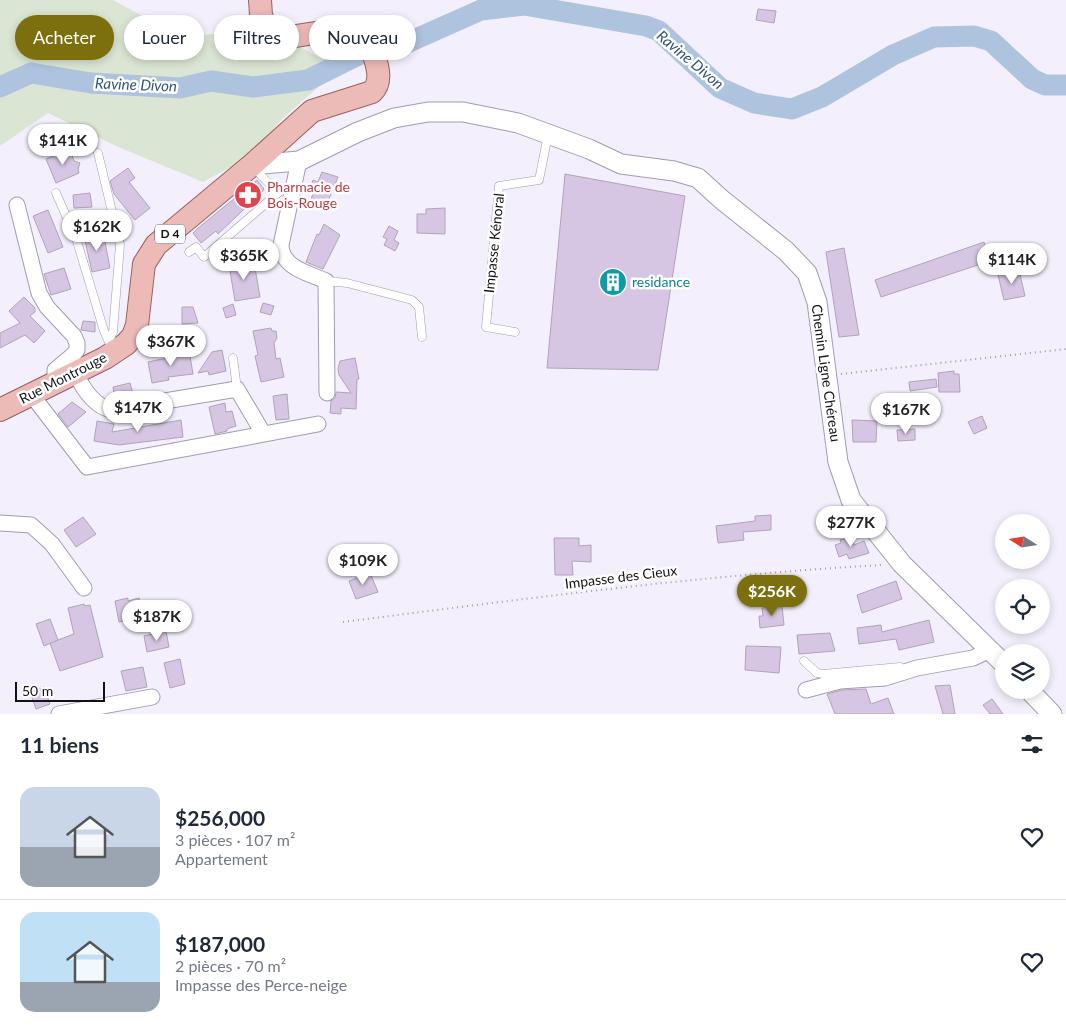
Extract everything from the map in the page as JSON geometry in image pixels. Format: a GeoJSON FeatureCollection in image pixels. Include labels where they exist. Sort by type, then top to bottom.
{"type":"FeatureCollection","features":[{"type":"Feature","properties":{"kind":"main road","name":"Rue Montrouge"},"geometry":{"type":"LineString","coordinates":[[0,410],[75,372],[111,347],[133,336],[137,325],[141,276],[148,256],[156,246],[252,165],[312,111],[372,92],[378,86],[379,78],[368,39],[357,33],[341,29],[283,38],[266,29],[261,15],[260,0]]}},
{"type":"Feature","properties":{"kind":"street","name":"Chemin Ligne Chéreau"},"geometry":{"type":"LineString","coordinates":[[252,165],[299,162],[358,132],[394,118],[428,112],[463,112],[492,117],[548,134],[621,164],[674,170],[698,178],[721,199],[786,250],[807,273],[817,302],[838,462],[851,500],[902,564],[995,655]]}},
{"type":"Feature","properties":{"kind":"street"},"geometry":{"type":"LineString","coordinates":[[299,162],[281,245],[281,253],[286,262],[326,282],[327,393]]}},
{"type":"Feature","properties":{"kind":"street"},"geometry":{"type":"LineString","coordinates":[[17,205],[39,293],[47,307],[74,336],[77,343],[77,350],[73,355],[55,370],[55,382]]}},
{"type":"Feature","properties":{"kind":"street"},"geometry":{"type":"LineString","coordinates":[[75,372],[85,390],[105,409],[111,410],[237,388],[262,433]]}},
{"type":"Feature","properties":{"kind":"street"},"geometry":{"type":"LineString","coordinates":[[32,394],[87,466],[318,424]]}},
{"type":"Feature","properties":{"kind":"street"},"geometry":{"type":"LineString","coordinates":[[0,522],[31,525],[52,544],[84,588]]}},
{"type":"Feature","properties":{"kind":"street"},"geometry":{"type":"LineString","coordinates":[[806,690],[840,681],[885,678],[917,668],[973,658],[990,650]]}},
{"type":"Feature","properties":{"kind":"street"},"geometry":{"type":"LineString","coordinates":[[59,714],[152,697]]}},
{"type":"Feature","properties":{"kind":"street"},"geometry":{"type":"LineString","coordinates":[[1038,699],[1052,714]]}},
{"type":"Feature","properties":{"kind":"lane","name":"Impasse Kénoral"},"geometry":{"type":"LineString","coordinates":[[515,332],[486,327],[499,186],[539,180],[548,134]]}},
{"type":"Feature","properties":{"kind":"lane"},"geometry":{"type":"LineString","coordinates":[[98,153],[120,244],[111,347]]}},
{"type":"Feature","properties":{"kind":"lane"},"geometry":{"type":"LineString","coordinates":[[189,252],[196,247],[204,257],[278,193],[252,165]]}},
{"type":"Feature","properties":{"kind":"lane"},"geometry":{"type":"LineString","coordinates":[[56,194],[76,238],[104,331],[111,347]]}},
{"type":"Feature","properties":{"kind":"lane"},"geometry":{"type":"LineString","coordinates":[[326,282],[347,283],[412,300],[419,307],[422,337]]}},
{"type":"Feature","properties":{"kind":"lane"},"geometry":{"type":"LineString","coordinates":[[233,358],[237,388]]}},
{"type":"Feature","properties":{"kind":"lane"},"geometry":{"type":"LineString","coordinates":[[804,661],[817,673],[823,674],[917,668]]}},
{"type":"Feature","properties":{"kind":"path"},"geometry":{"type":"LineString","coordinates":[[826,375],[1066,349]]}},
{"type":"Feature","properties":{"kind":"path","name":"Impasse des Cieux"},"geometry":{"type":"LineString","coordinates":[[343,622],[629,585],[772,571],[902,564]]}},
{"type":"Feature","properties":{"kind":"green space"},"geometry":{"type":"Polygon","coordinates":[[[0,0],[113,0],[141,15],[124,15],[124,60],[204,60],[204,35],[214,34],[214,60],[299,60],[299,46],[309,52],[309,60],[325,60],[340,68],[282,119],[251,156],[203,182],[116,146],[48,113],[0,146],[0,0]]]}},
{"type":"Feature","properties":{"kind":"building"},"geometry":{"type":"Polygon","coordinates":[[[758,9],[776,11],[774,23],[756,20],[758,9]]]}},
{"type":"Feature","properties":{"kind":"building"},"geometry":{"type":"Polygon","coordinates":[[[70,149],[74,161],[80,163],[79,173],[56,183],[46,159],[70,149]]]}},
{"type":"Feature","properties":{"kind":"building"},"geometry":{"type":"Polygon","coordinates":[[[128,168],[135,178],[129,182],[150,208],[135,220],[114,194],[110,181],[128,168]]]}},
{"type":"Feature","properties":{"kind":"building"},"geometry":{"type":"Polygon","coordinates":[[[322,172],[338,177],[326,206],[311,199],[313,194],[309,192],[313,180],[318,182],[322,172]]]}},
{"type":"Feature","properties":{"kind":"building","name":"residance"},"geometry":{"type":"Polygon","coordinates":[[[565,174],[685,196],[658,370],[547,368],[565,174]]]}},
{"type":"Feature","properties":{"kind":"building"},"geometry":{"type":"Polygon","coordinates":[[[257,180],[264,189],[262,192],[218,234],[216,231],[201,243],[193,233],[257,180]]]}},
{"type":"Feature","properties":{"kind":"building"},"geometry":{"type":"Polygon","coordinates":[[[90,193],[92,207],[74,208],[73,195],[90,193]]]}},
{"type":"Feature","properties":{"kind":"building"},"geometry":{"type":"Polygon","coordinates":[[[445,208],[445,234],[417,233],[417,214],[426,214],[426,209],[445,208]]]}},
{"type":"Feature","properties":{"kind":"building"},"geometry":{"type":"Polygon","coordinates":[[[48,210],[63,247],[48,253],[33,216],[48,210]]]}},
{"type":"Feature","properties":{"kind":"building"},"geometry":{"type":"Polygon","coordinates":[[[324,224],[340,235],[323,269],[306,262],[317,234],[319,235],[324,224]]]}},
{"type":"Feature","properties":{"kind":"building"},"geometry":{"type":"Polygon","coordinates":[[[389,226],[398,231],[394,240],[399,243],[395,251],[384,245],[387,239],[383,237],[389,226]]]}},
{"type":"Feature","properties":{"kind":"building"},"geometry":{"type":"Polygon","coordinates":[[[103,232],[110,268],[92,272],[84,236],[103,232]]]}},
{"type":"Feature","properties":{"kind":"building"},"geometry":{"type":"Polygon","coordinates":[[[984,242],[990,261],[881,297],[875,280],[984,242]]]}},
{"type":"Feature","properties":{"kind":"building"},"geometry":{"type":"Polygon","coordinates":[[[844,248],[859,335],[839,337],[826,252],[844,248]]]}},
{"type":"Feature","properties":{"kind":"building"},"geometry":{"type":"Polygon","coordinates":[[[254,262],[260,297],[235,301],[229,265],[254,262]]]}},
{"type":"Feature","properties":{"kind":"building"},"geometry":{"type":"Polygon","coordinates":[[[64,268],[71,289],[51,295],[44,274],[64,268]]]}},
{"type":"Feature","properties":{"kind":"building"},"geometry":{"type":"Polygon","coordinates":[[[1019,270],[1025,296],[1004,300],[998,275],[1019,270]]]}},
{"type":"Feature","properties":{"kind":"building"},"geometry":{"type":"Polygon","coordinates":[[[24,297],[35,308],[35,312],[30,316],[45,331],[34,343],[25,335],[0,348],[0,333],[20,323],[9,311],[24,297]]]}},
{"type":"Feature","properties":{"kind":"building"},"geometry":{"type":"Polygon","coordinates":[[[263,303],[274,306],[271,315],[260,312],[263,303]]]}},
{"type":"Feature","properties":{"kind":"building"},"geometry":{"type":"Polygon","coordinates":[[[233,304],[236,315],[226,318],[223,308],[233,304]]]}},
{"type":"Feature","properties":{"kind":"building"},"geometry":{"type":"Polygon","coordinates":[[[182,307],[193,307],[198,323],[182,324],[182,307]]]}},
{"type":"Feature","properties":{"kind":"building"},"geometry":{"type":"Polygon","coordinates":[[[83,321],[95,322],[95,332],[81,330],[83,321]]]}},
{"type":"Feature","properties":{"kind":"building"},"geometry":{"type":"Polygon","coordinates":[[[271,328],[272,331],[276,331],[277,338],[274,343],[276,359],[280,358],[284,377],[261,382],[255,356],[258,355],[253,331],[271,328]]]}},
{"type":"Feature","properties":{"kind":"building"},"geometry":{"type":"Polygon","coordinates":[[[189,350],[193,374],[168,377],[169,380],[152,383],[148,362],[172,357],[172,353],[189,350]]]}},
{"type":"Feature","properties":{"kind":"building"},"geometry":{"type":"Polygon","coordinates":[[[222,350],[226,371],[209,375],[208,371],[198,373],[212,352],[222,350]]]}},
{"type":"Feature","properties":{"kind":"building"},"geometry":{"type":"Polygon","coordinates":[[[355,358],[359,379],[357,379],[356,409],[341,408],[341,414],[330,413],[331,401],[335,398],[336,392],[351,393],[339,375],[340,361],[355,358]]]}},
{"type":"Feature","properties":{"kind":"building"},"geometry":{"type":"Polygon","coordinates":[[[954,371],[954,374],[959,374],[960,392],[939,392],[938,373],[954,371]]]}},
{"type":"Feature","properties":{"kind":"building"},"geometry":{"type":"Polygon","coordinates":[[[936,379],[937,387],[910,391],[909,382],[936,379]]]}},
{"type":"Feature","properties":{"kind":"building"},"geometry":{"type":"Polygon","coordinates":[[[130,383],[133,394],[115,398],[113,387],[130,383]]]}},
{"type":"Feature","properties":{"kind":"building"},"geometry":{"type":"Polygon","coordinates":[[[287,394],[289,419],[276,420],[273,396],[287,394]]]}},
{"type":"Feature","properties":{"kind":"building"},"geometry":{"type":"Polygon","coordinates":[[[72,402],[86,412],[68,427],[58,414],[72,402]]]}},
{"type":"Feature","properties":{"kind":"building"},"geometry":{"type":"Polygon","coordinates":[[[225,403],[226,412],[232,411],[236,426],[215,434],[209,407],[225,403]]]}},
{"type":"Feature","properties":{"kind":"building"},"geometry":{"type":"Polygon","coordinates":[[[982,416],[987,428],[974,434],[968,422],[982,416]]]}},
{"type":"Feature","properties":{"kind":"building"},"geometry":{"type":"Polygon","coordinates":[[[181,420],[183,437],[119,445],[94,441],[97,421],[114,424],[112,432],[181,420]]]}},
{"type":"Feature","properties":{"kind":"building"},"geometry":{"type":"Polygon","coordinates":[[[852,420],[877,421],[876,442],[853,442],[852,420]]]}},
{"type":"Feature","properties":{"kind":"building"},"geometry":{"type":"Polygon","coordinates":[[[915,429],[915,440],[898,441],[897,430],[915,429]]]}},
{"type":"Feature","properties":{"kind":"building"},"geometry":{"type":"Polygon","coordinates":[[[771,515],[771,530],[743,532],[744,540],[718,543],[716,526],[755,521],[755,516],[771,515]]]}},
{"type":"Feature","properties":{"kind":"building"},"geometry":{"type":"Polygon","coordinates":[[[83,517],[96,534],[76,547],[64,530],[83,517]]]}},
{"type":"Feature","properties":{"kind":"building"},"geometry":{"type":"Polygon","coordinates":[[[852,537],[854,545],[864,541],[869,553],[849,559],[847,554],[839,557],[835,545],[841,543],[840,540],[852,537]]]}},
{"type":"Feature","properties":{"kind":"building"},"geometry":{"type":"Polygon","coordinates":[[[554,538],[579,538],[579,546],[591,545],[591,562],[572,561],[573,575],[555,575],[554,538]]]}},
{"type":"Feature","properties":{"kind":"building"},"geometry":{"type":"Polygon","coordinates":[[[370,573],[378,592],[356,599],[349,581],[370,573]]]}},
{"type":"Feature","properties":{"kind":"building"},"geometry":{"type":"Polygon","coordinates":[[[896,581],[902,599],[862,613],[857,595],[896,581]]]}},
{"type":"Feature","properties":{"kind":"building"},"geometry":{"type":"Polygon","coordinates":[[[128,598],[128,601],[139,598],[143,617],[119,622],[115,601],[128,598]]]}},
{"type":"Feature","properties":{"kind":"building"},"geometry":{"type":"Polygon","coordinates":[[[84,604],[85,606],[90,605],[103,657],[60,671],[50,643],[74,634],[68,608],[84,604]]]}},
{"type":"Feature","properties":{"kind":"building"},"geometry":{"type":"Polygon","coordinates":[[[782,606],[784,625],[760,628],[759,616],[763,616],[762,608],[782,606]]]}},
{"type":"Feature","properties":{"kind":"building"},"geometry":{"type":"Polygon","coordinates":[[[50,619],[58,640],[44,646],[36,624],[50,619]]]}},
{"type":"Feature","properties":{"kind":"building"},"geometry":{"type":"Polygon","coordinates":[[[929,620],[934,642],[899,650],[896,639],[859,644],[857,628],[881,625],[882,632],[929,620]]]}},
{"type":"Feature","properties":{"kind":"building"},"geometry":{"type":"Polygon","coordinates":[[[166,631],[169,647],[147,652],[144,636],[166,631]]]}},
{"type":"Feature","properties":{"kind":"building"},"geometry":{"type":"Polygon","coordinates":[[[830,633],[835,651],[799,654],[797,635],[830,633]]]}},
{"type":"Feature","properties":{"kind":"building"},"geometry":{"type":"Polygon","coordinates":[[[746,646],[781,647],[779,673],[745,670],[746,646]]]}},
{"type":"Feature","properties":{"kind":"building"},"geometry":{"type":"Polygon","coordinates":[[[180,659],[185,684],[170,688],[164,663],[180,659]]]}},
{"type":"Feature","properties":{"kind":"building"},"geometry":{"type":"Polygon","coordinates":[[[143,667],[147,687],[126,691],[121,671],[143,667]]]}},
{"type":"Feature","properties":{"kind":"building"},"geometry":{"type":"Polygon","coordinates":[[[950,685],[955,714],[943,714],[935,686],[950,685]]]}},
{"type":"Feature","properties":{"kind":"building"},"geometry":{"type":"Polygon","coordinates":[[[44,687],[50,704],[36,709],[30,692],[44,687]]]}},
{"type":"Feature","properties":{"kind":"building"},"geometry":{"type":"Polygon","coordinates":[[[866,689],[871,704],[888,698],[894,714],[835,714],[827,694],[842,690],[866,689]]]}},
{"type":"Feature","properties":{"kind":"building"},"geometry":{"type":"Polygon","coordinates":[[[992,699],[1003,714],[990,714],[983,705],[992,699]]]}},
{"type":"Feature","properties":{"kind":"waterway","name":"Ravine Divon"},"geometry":{"type":"LineString","coordinates":[[0,87],[31,73],[91,83],[180,88],[211,81],[253,87],[308,80],[368,50],[409,42],[481,10],[524,5],[646,26],[659,31],[720,88],[754,103],[792,109],[822,97],[893,55],[934,37],[974,36],[991,41],[1032,79],[1045,85],[1066,85]]}},
{"type":"Feature","properties":{"kind":"place","name":"Pharmacie de Bois-Rouge"},"geometry":{"type":"Point","coordinates":[248,195]}},
{"type":"Feature","properties":{"kind":"place","name":"residance"},"geometry":{"type":"Point","coordinates":[613,282]}}]}
